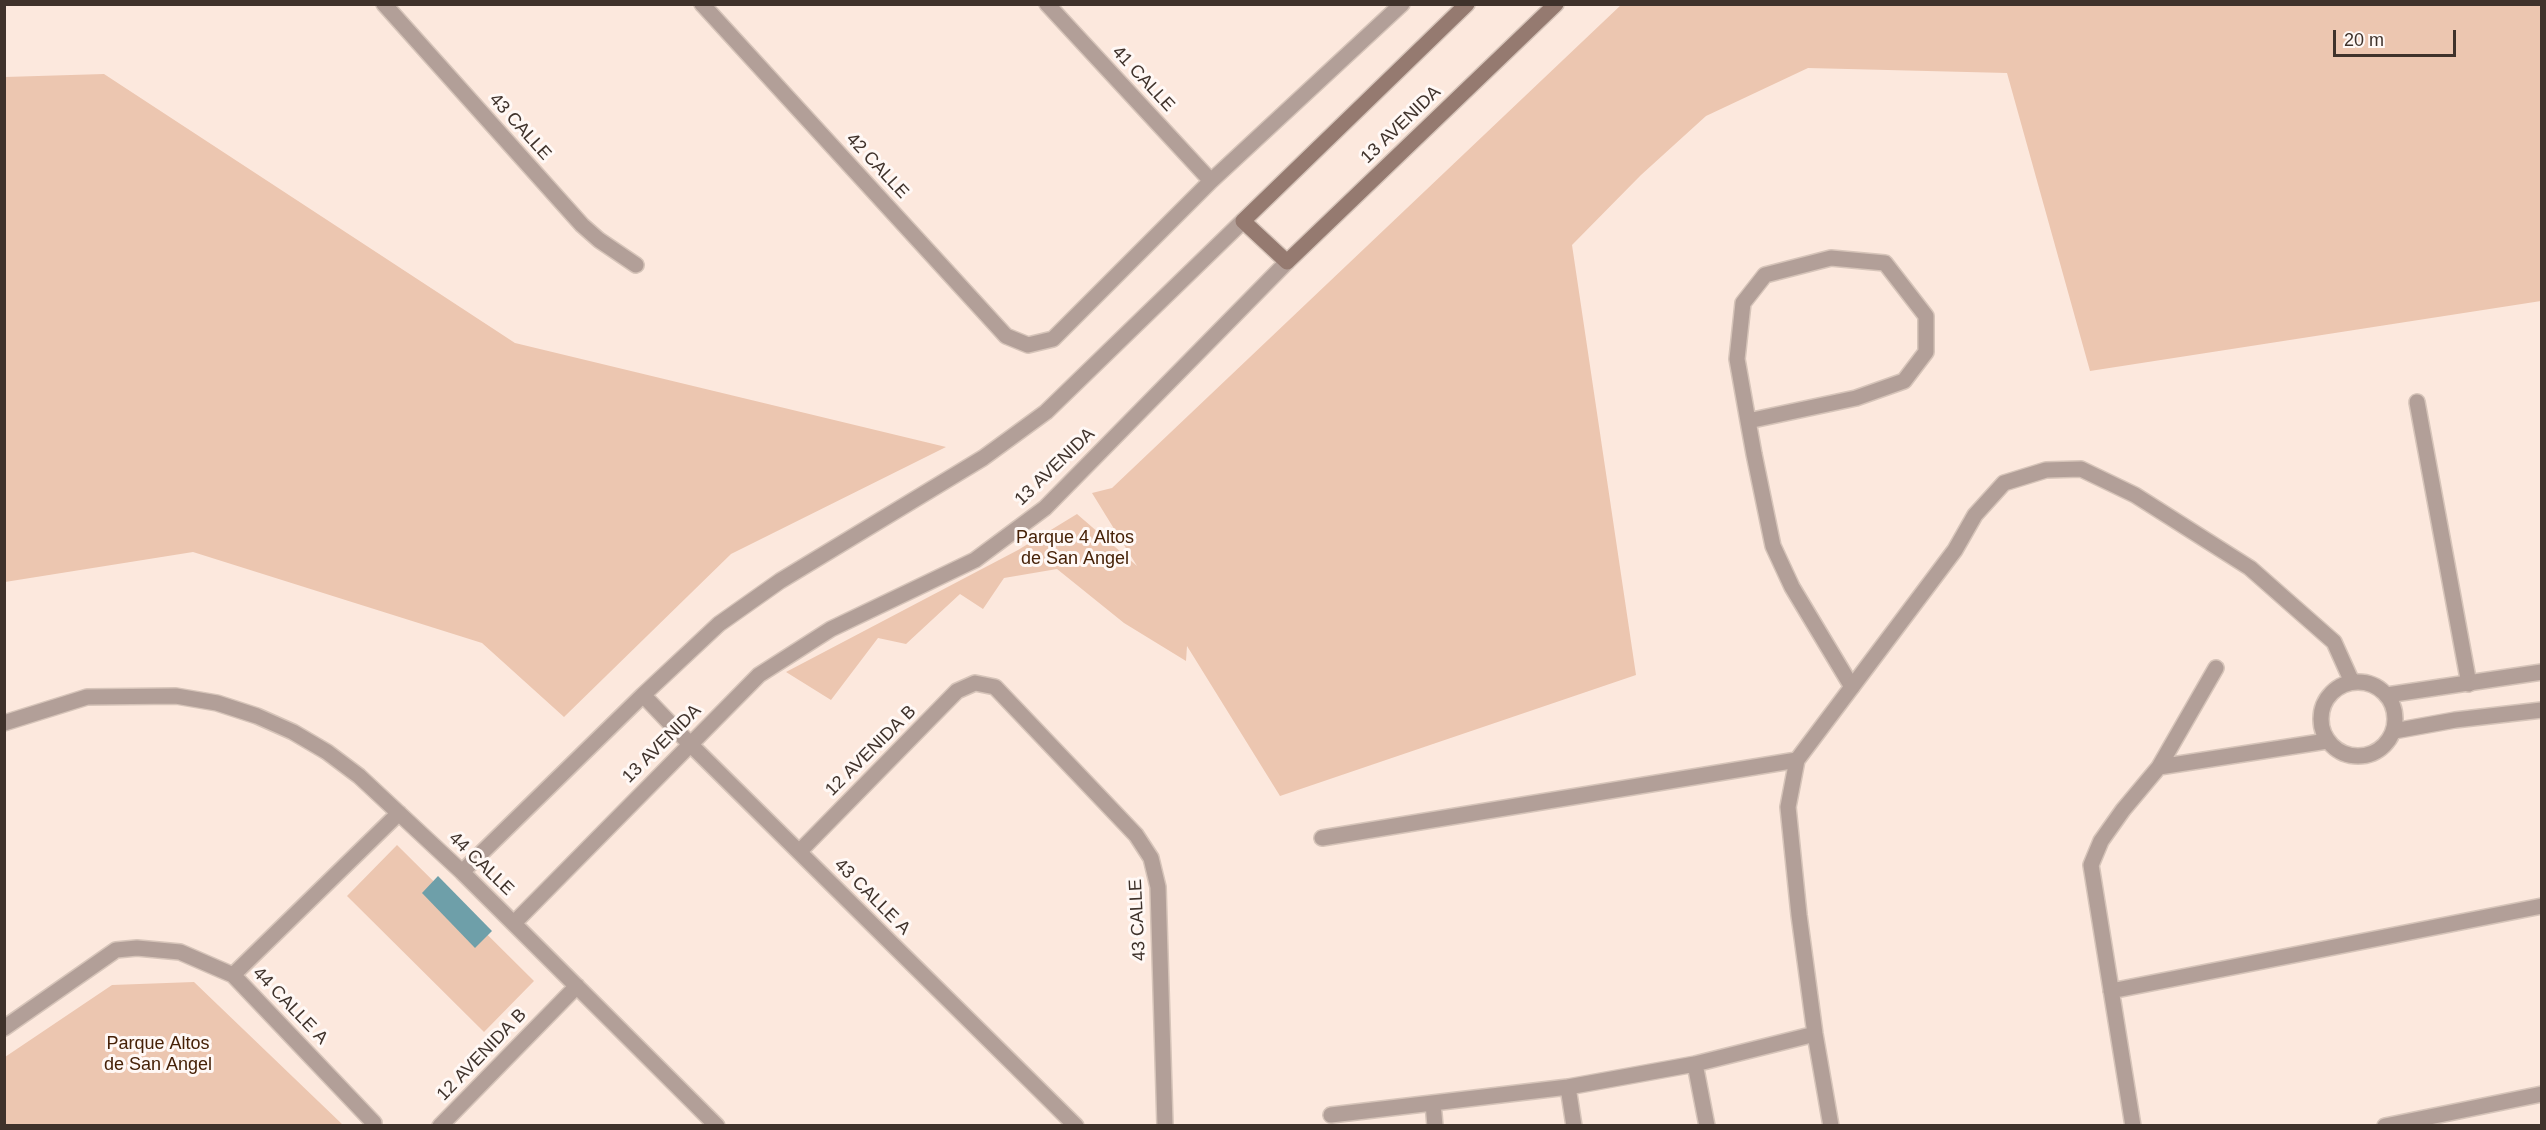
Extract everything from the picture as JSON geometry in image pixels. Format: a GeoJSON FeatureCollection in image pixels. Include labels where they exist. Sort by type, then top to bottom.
{"type":"FeatureCollection","features":[{"type":"Feature","properties":{"kind":"street","name":"43 CALLE"},"geometry":{"type":"LineString","coordinates":[[384,4],[582,225],[599,240],[636,265]]}},
{"type":"Feature","properties":{"kind":"street","name":"42 CALLE"},"geometry":{"type":"LineString","coordinates":[[702,4],[1006,336],[1028,345],[1053,339],[1211,181]]}},
{"type":"Feature","properties":{"kind":"street","name":"41 CALLE"},"geometry":{"type":"LineString","coordinates":[[1047,4],[1211,181]]}},
{"type":"Feature","properties":{"kind":"street"},"geometry":{"type":"LineString","coordinates":[[462,872],[643,694],[728,618],[780,581],[983,458],[1046,412],[1467,4]]}},
{"type":"Feature","properties":{"kind":"street","name":"13 AVENIDA"},"geometry":{"type":"LineString","coordinates":[[514,923],[689,743],[759,675],[831,629],[975,560],[1046,508],[1287,262],[1556,4]]}},
{"type":"Feature","properties":{"kind":"street"},"geometry":{"type":"LineString","coordinates":[[1211,181],[1396,6]]}},
{"type":"Feature","properties":{"kind":"street"},"geometry":{"type":"LineString","coordinates":[[1243,221],[1287,262]]}},
{"type":"Feature","properties":{"kind":"street"},"geometry":{"type":"LineString","coordinates":[[1748,421],[1856,398],[1904,381],[1926,352],[1926,316],[1885,263],[1831,258],[1765,275],[1743,303],[1737,359],[1748,421],[1773,546],[1792,587],[1852,687]]}},
{"type":"Feature","properties":{"kind":"street"},"geometry":{"type":"LineString","coordinates":[[2417,402],[2469,684]]}},
{"type":"Feature","properties":{"kind":"street"},"geometry":{"type":"LineString","coordinates":[[1831,1125],[1815,1034],[1799,915],[1788,807],[1797,760],[1955,550],[1975,515],[2004,483],[2046,470],[2081,468],[2135,495],[2250,568],[2334,642],[2352,682]]}},
{"type":"Feature","properties":{"kind":"street"},"geometry":{"type":"LineString","coordinates":[[2133,1125],[2091,865],[2101,841],[2123,810],[2159,767],[2216,668]]}},
{"type":"Feature","properties":{"kind":"street"},"geometry":{"type":"LineString","coordinates":[[2387,694],[2394,712],[2394,731],[2388,742],[2379,750],[2357,757],[2336,749],[2327,741],[2322,730],[2323,705],[2335,690],[2352,682],[2365,682],[2387,694],[2541,672]]}},
{"type":"Feature","properties":{"kind":"street","name":"43 CALLE"},"geometry":{"type":"LineString","coordinates":[[975,683],[995,687],[1136,835],[1151,858],[1158,887],[1165,1125]]}},
{"type":"Feature","properties":{"kind":"street","name":"12 AVENIDA B"},"geometry":{"type":"LineString","coordinates":[[799,852],[957,692],[975,683]]}},
{"type":"Feature","properties":{"kind":"street","name":"43 CALLE A"},"geometry":{"type":"LineString","coordinates":[[643,694],[689,743],[1076,1125]]}},
{"type":"Feature","properties":{"kind":"street","name":"44 CALLE"},"geometry":{"type":"LineString","coordinates":[[4,723],[87,697],[176,696],[217,703],[257,716],[293,732],[327,752],[359,776],[399,813],[514,923],[717,1125]]}},
{"type":"Feature","properties":{"kind":"street"},"geometry":{"type":"LineString","coordinates":[[2394,731],[2455,720],[2541,710]]}},
{"type":"Feature","properties":{"kind":"street"},"geometry":{"type":"LineString","coordinates":[[2159,767],[2327,741]]}},
{"type":"Feature","properties":{"kind":"street"},"geometry":{"type":"LineString","coordinates":[[1322,838],[1797,760]]}},
{"type":"Feature","properties":{"kind":"street"},"geometry":{"type":"LineString","coordinates":[[233,975],[399,813]]}},
{"type":"Feature","properties":{"kind":"street"},"geometry":{"type":"LineString","coordinates":[[2111,991],[2541,906]]}},
{"type":"Feature","properties":{"kind":"street","name":"44 CALLE A"},"geometry":{"type":"LineString","coordinates":[[4,1028],[116,950],[137,948],[180,952],[201,959],[233,975],[374,1123]]}},
{"type":"Feature","properties":{"kind":"street","name":"12 AVENIDA B"},"geometry":{"type":"LineString","coordinates":[[440,1125],[577,986]]}},
{"type":"Feature","properties":{"kind":"street"},"geometry":{"type":"LineString","coordinates":[[1331,1114],[1568,1087],[1695,1064],[1815,1034]]}},
{"type":"Feature","properties":{"kind":"street"},"geometry":{"type":"LineString","coordinates":[[1695,1064],[1707,1125]]}},
{"type":"Feature","properties":{"kind":"street"},"geometry":{"type":"LineString","coordinates":[[1568,1087],[1574,1125]]}},
{"type":"Feature","properties":{"kind":"street"},"geometry":{"type":"LineString","coordinates":[[2385,1125],[2541,1095]]}},
{"type":"Feature","properties":{"kind":"street"},"geometry":{"type":"LineString","coordinates":[[1433,1103],[1435,1125]]}},
{"type":"Feature","properties":{"kind":"green space","name":"Parque 4 Altos de San Angel"},"geometry":{"type":"Polygon","coordinates":[[[1622,4],[2541,5],[2541,301],[2090,371],[2007,73],[1808,68],[1706,116],[1641,175],[1572,245],[1636,675],[1280,796],[1187,646],[1186,661],[1124,623],[1057,569],[1004,578],[983,609],[960,594],[906,644],[878,638],[831,700],[786,672],[1018,550],[1077,514],[1137,566],[1092,493],[1112,488],[1622,4]]]}},
{"type":"Feature","properties":{"kind":"green space"},"geometry":{"type":"Polygon","coordinates":[[[104,74],[515,343],[946,447],[731,554],[564,717],[482,643],[193,552],[5,582],[5,77],[104,74]]]}},
{"type":"Feature","properties":{"kind":"green space"},"geometry":{"type":"Polygon","coordinates":[[[397,845],[534,981],[484,1032],[347,896],[397,845]]]}},
{"type":"Feature","properties":{"kind":"green space","name":"Parque Altos de San Angel"},"geometry":{"type":"Polygon","coordinates":[[[194,982],[343,1125],[5,1125],[5,1057],[112,985],[194,982]]]}},
{"type":"Feature","properties":{"kind":"water"},"geometry":{"type":"Polygon","coordinates":[[[438,876],[492,931],[475,948],[422,893],[438,876]]]}}]}
